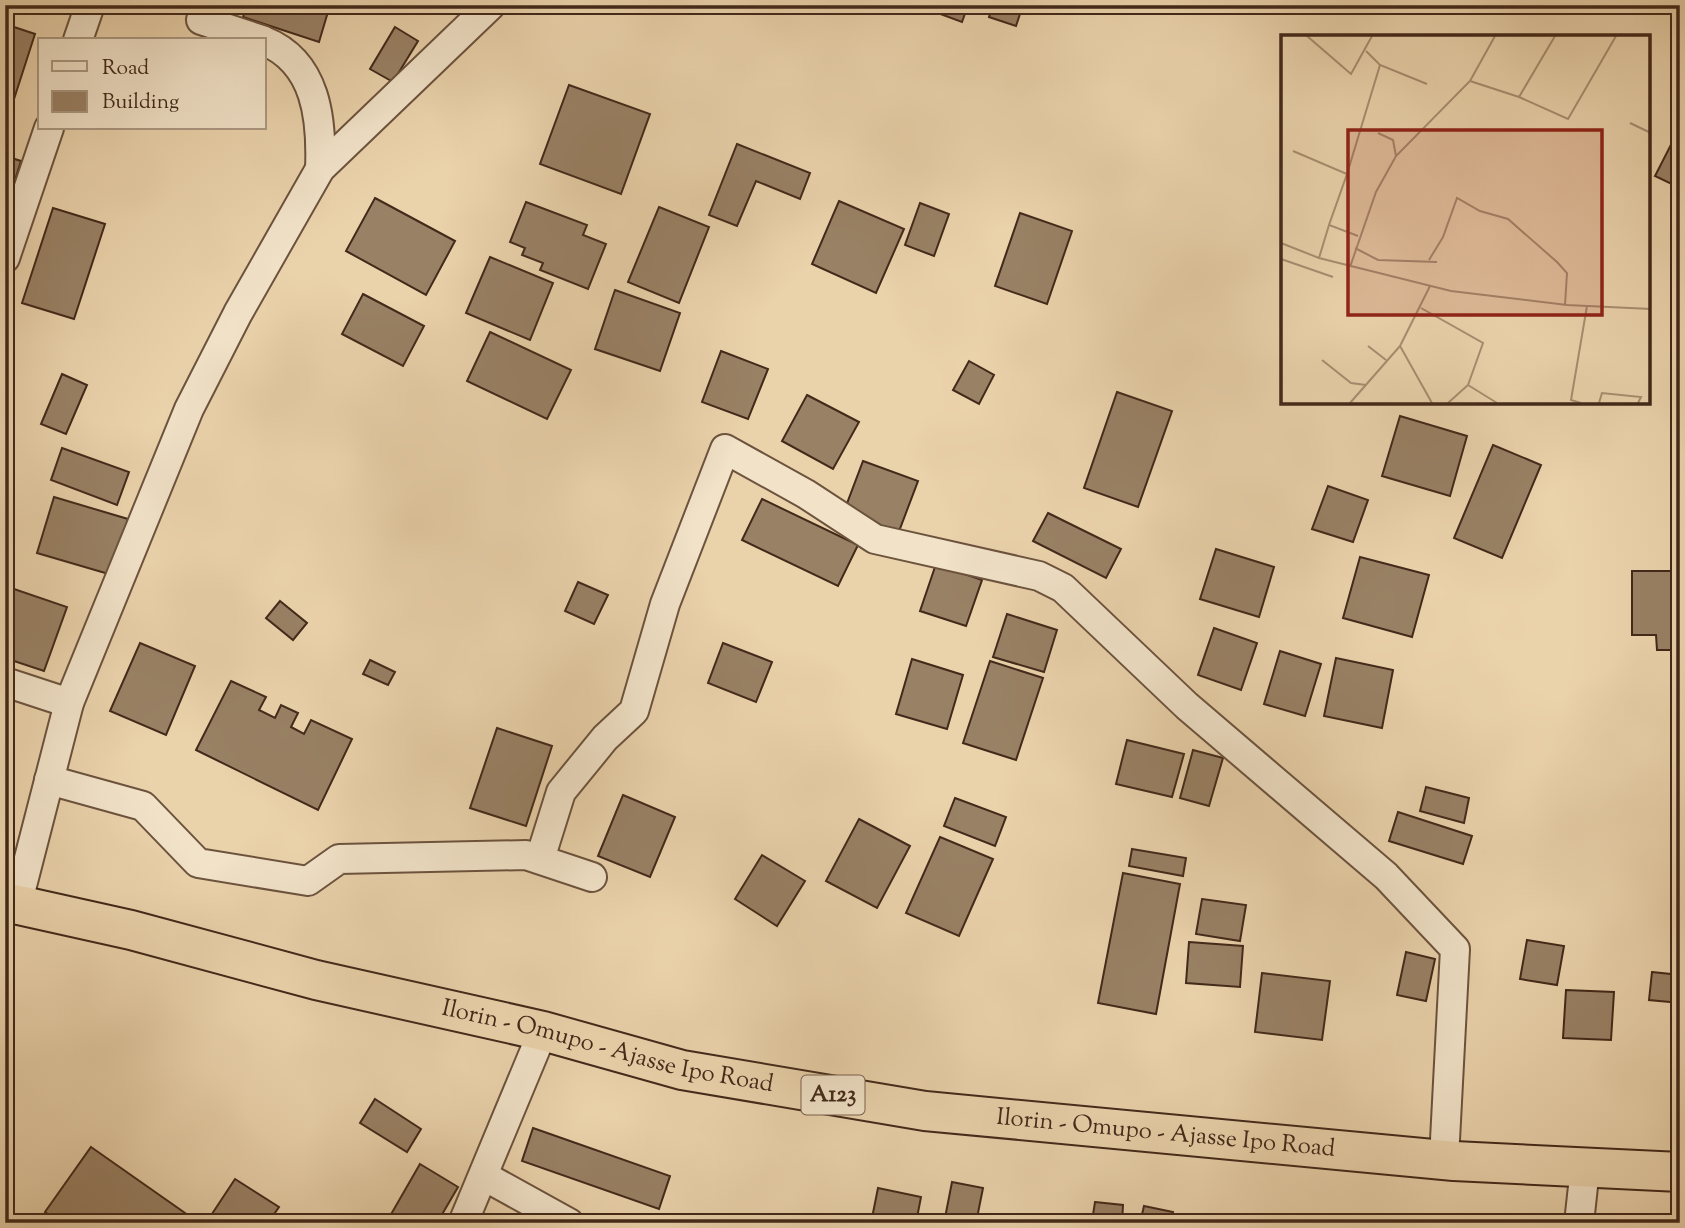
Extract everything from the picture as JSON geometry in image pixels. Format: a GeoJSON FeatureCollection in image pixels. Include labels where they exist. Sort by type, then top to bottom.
{"type":"FeatureCollection","features":[{"type":"Feature","properties":{"kind":"highway","name":"Ilorin - Omupo - Ajasse Ipo Road"},"geometry":{"type":"LineString","coordinates":[[11,903],[131,930],[316,980],[543,1031],[682,1070],[925,1111],[1444,1159],[1680,1172]]}},
{"type":"Feature","properties":{"kind":"street"},"geometry":{"type":"LineString","coordinates":[[79,38],[90,5]]}},
{"type":"Feature","properties":{"kind":"street"},"geometry":{"type":"LineString","coordinates":[[11,903],[50,780],[69,703],[189,409],[238,313],[320,169],[491,5]]}},
{"type":"Feature","properties":{"kind":"street"},"geometry":{"type":"LineString","coordinates":[[201,20],[254,38]]}},
{"type":"Feature","properties":{"kind":"street"},"geometry":{"type":"LineString","coordinates":[[266,43],[298,65],[317,100],[321,130],[320,169]]}},
{"type":"Feature","properties":{"kind":"street"},"geometry":{"type":"LineString","coordinates":[[5,258],[48,130]]}},
{"type":"Feature","properties":{"kind":"street"},"geometry":{"type":"LineString","coordinates":[[540,859],[561,792],[605,738],[634,712],[664,604],[725,449],[806,494],[876,539],[1040,576],[1063,589],[1187,706],[1386,876],[1455,949],[1444,1159]]}},
{"type":"Feature","properties":{"kind":"street"},"geometry":{"type":"LineString","coordinates":[[5,682],[69,703]]}},
{"type":"Feature","properties":{"kind":"street"},"geometry":{"type":"LineString","coordinates":[[50,780],[143,806],[198,863],[308,881],[339,859],[526,855],[592,877]]}},
{"type":"Feature","properties":{"kind":"street"},"geometry":{"type":"LineString","coordinates":[[463,1223],[543,1031]]}},
{"type":"Feature","properties":{"kind":"street"},"geometry":{"type":"LineString","coordinates":[[1579,1223],[1586,1168]]}},
{"type":"Feature","properties":{"kind":"street"},"geometry":{"type":"LineString","coordinates":[[484,1176],[569,1223]]}},
{"type":"Feature","properties":{"kind":"building"},"geometry":{"type":"Polygon","coordinates":[[[208,5],[230,5],[229,10],[208,5]]]}},
{"type":"Feature","properties":{"kind":"building"},"geometry":{"type":"Polygon","coordinates":[[[247,5],[330,5],[319,42],[243,17],[247,5]]]}},
{"type":"Feature","properties":{"kind":"building"},"geometry":{"type":"Polygon","coordinates":[[[916,5],[968,5],[962,22],[916,5]]]}},
{"type":"Feature","properties":{"kind":"building"},"geometry":{"type":"Polygon","coordinates":[[[993,5],[1023,5],[1016,26],[989,17],[993,5]]]}},
{"type":"Feature","properties":{"kind":"building"},"geometry":{"type":"Polygon","coordinates":[[[5,24],[35,34],[5,127],[5,24]]]}},
{"type":"Feature","properties":{"kind":"building"},"geometry":{"type":"Polygon","coordinates":[[[395,27],[418,41],[393,82],[370,69],[395,27]]]}},
{"type":"Feature","properties":{"kind":"building"},"geometry":{"type":"Polygon","coordinates":[[[569,85],[650,114],[621,194],[540,164],[569,85]]]}},
{"type":"Feature","properties":{"kind":"building"},"geometry":{"type":"Polygon","coordinates":[[[1680,127],[1680,188],[1655,176],[1680,127]]]}},
{"type":"Feature","properties":{"kind":"building"},"geometry":{"type":"Polygon","coordinates":[[[737,144],[810,173],[800,199],[756,181],[737,226],[709,215],[737,144]]]}},
{"type":"Feature","properties":{"kind":"building"},"geometry":{"type":"Polygon","coordinates":[[[5,156],[21,161],[5,211],[5,156]]]}},
{"type":"Feature","properties":{"kind":"building"},"geometry":{"type":"Polygon","coordinates":[[[375,198],[455,241],[426,295],[346,251],[375,198]]]}},
{"type":"Feature","properties":{"kind":"building"},"geometry":{"type":"Polygon","coordinates":[[[839,201],[904,229],[876,293],[812,264],[839,201]]]}},
{"type":"Feature","properties":{"kind":"building"},"geometry":{"type":"Polygon","coordinates":[[[526,202],[587,225],[583,235],[606,244],[588,289],[540,270],[543,263],[522,255],[525,248],[510,242],[526,202]]]}},
{"type":"Feature","properties":{"kind":"building"},"geometry":{"type":"Polygon","coordinates":[[[920,203],[949,214],[934,256],[905,245],[920,203]]]}},
{"type":"Feature","properties":{"kind":"building"},"geometry":{"type":"Polygon","coordinates":[[[659,207],[709,227],[679,303],[628,282],[659,207]]]}},
{"type":"Feature","properties":{"kind":"building"},"geometry":{"type":"Polygon","coordinates":[[[53,208],[105,224],[74,319],[22,303],[53,208]]]}},
{"type":"Feature","properties":{"kind":"building"},"geometry":{"type":"Polygon","coordinates":[[[1020,213],[1072,231],[1047,304],[995,286],[1020,213]]]}},
{"type":"Feature","properties":{"kind":"building"},"geometry":{"type":"Polygon","coordinates":[[[490,257],[553,283],[530,340],[466,313],[490,257]]]}},
{"type":"Feature","properties":{"kind":"building"},"geometry":{"type":"Polygon","coordinates":[[[615,290],[680,313],[660,371],[595,349],[615,290]]]}},
{"type":"Feature","properties":{"kind":"building"},"geometry":{"type":"Polygon","coordinates":[[[363,294],[424,326],[403,366],[342,334],[363,294]]]}},
{"type":"Feature","properties":{"kind":"building"},"geometry":{"type":"Polygon","coordinates":[[[490,332],[571,370],[547,419],[467,381],[490,332]]]}},
{"type":"Feature","properties":{"kind":"building"},"geometry":{"type":"Polygon","coordinates":[[[721,351],[768,369],[748,419],[702,402],[721,351]]]}},
{"type":"Feature","properties":{"kind":"building"},"geometry":{"type":"Polygon","coordinates":[[[969,361],[994,375],[979,404],[953,390],[969,361]]]}},
{"type":"Feature","properties":{"kind":"building"},"geometry":{"type":"Polygon","coordinates":[[[62,374],[87,385],[66,434],[41,424],[62,374]]]}},
{"type":"Feature","properties":{"kind":"building"},"geometry":{"type":"Polygon","coordinates":[[[1117,392],[1172,411],[1138,507],[1084,488],[1117,392]]]}},
{"type":"Feature","properties":{"kind":"building"},"geometry":{"type":"Polygon","coordinates":[[[807,395],[859,422],[833,469],[782,441],[807,395]]]}},
{"type":"Feature","properties":{"kind":"building"},"geometry":{"type":"Polygon","coordinates":[[[1400,416],[1467,436],[1450,496],[1382,476],[1400,416]]]}},
{"type":"Feature","properties":{"kind":"building"},"geometry":{"type":"Polygon","coordinates":[[[1493,445],[1541,465],[1502,558],[1454,538],[1493,445]]]}},
{"type":"Feature","properties":{"kind":"building"},"geometry":{"type":"Polygon","coordinates":[[[62,448],[129,472],[117,505],[51,480],[62,448]]]}},
{"type":"Feature","properties":{"kind":"building"},"geometry":{"type":"Polygon","coordinates":[[[863,461],[918,481],[898,534],[843,514],[863,461]]]}},
{"type":"Feature","properties":{"kind":"building"},"geometry":{"type":"Polygon","coordinates":[[[1328,486],[1368,500],[1353,542],[1312,529],[1328,486]]]}},
{"type":"Feature","properties":{"kind":"building"},"geometry":{"type":"Polygon","coordinates":[[[54,497],[128,519],[112,575],[37,553],[54,497]]]}},
{"type":"Feature","properties":{"kind":"building"},"geometry":{"type":"Polygon","coordinates":[[[762,499],[858,545],[838,586],[742,540],[762,499]]]}},
{"type":"Feature","properties":{"kind":"building"},"geometry":{"type":"Polygon","coordinates":[[[1048,513],[1121,549],[1106,578],[1033,541],[1048,513]]]}},
{"type":"Feature","properties":{"kind":"building"},"geometry":{"type":"Polygon","coordinates":[[[5,536],[11,538],[5,560],[5,536]]]}},
{"type":"Feature","properties":{"kind":"building"},"geometry":{"type":"Polygon","coordinates":[[[1216,549],[1274,567],[1259,617],[1200,599],[1216,549]]]}},
{"type":"Feature","properties":{"kind":"building"},"geometry":{"type":"Polygon","coordinates":[[[1360,557],[1429,575],[1412,637],[1343,618],[1360,557]]]}},
{"type":"Feature","properties":{"kind":"building"},"geometry":{"type":"Polygon","coordinates":[[[936,564],[982,580],[966,626],[920,611],[936,564]]]}},
{"type":"Feature","properties":{"kind":"building"},"geometry":{"type":"Polygon","coordinates":[[[1632,571],[1680,571],[1680,650],[1657,650],[1656,635],[1632,635],[1632,571]]]}},
{"type":"Feature","properties":{"kind":"building"},"geometry":{"type":"Polygon","coordinates":[[[578,582],[608,595],[594,624],[565,611],[578,582]]]}},
{"type":"Feature","properties":{"kind":"building"},"geometry":{"type":"Polygon","coordinates":[[[14,589],[67,607],[44,671],[5,658],[5,615],[14,589]]]}},
{"type":"Feature","properties":{"kind":"building"},"geometry":{"type":"Polygon","coordinates":[[[280,601],[307,623],[293,640],[266,618],[280,601]]]}},
{"type":"Feature","properties":{"kind":"building"},"geometry":{"type":"Polygon","coordinates":[[[1007,614],[1057,630],[1044,672],[993,657],[1007,614]]]}},
{"type":"Feature","properties":{"kind":"building"},"geometry":{"type":"Polygon","coordinates":[[[1214,628],[1257,643],[1241,690],[1198,675],[1214,628]]]}},
{"type":"Feature","properties":{"kind":"building"},"geometry":{"type":"Polygon","coordinates":[[[140,643],[195,666],[166,735],[110,711],[140,643]]]}},
{"type":"Feature","properties":{"kind":"building"},"geometry":{"type":"Polygon","coordinates":[[[723,643],[772,662],[756,702],[708,683],[723,643]]]}},
{"type":"Feature","properties":{"kind":"building"},"geometry":{"type":"Polygon","coordinates":[[[1280,651],[1321,664],[1305,716],[1264,704],[1280,651]]]}},
{"type":"Feature","properties":{"kind":"building"},"geometry":{"type":"Polygon","coordinates":[[[1336,658],[1393,670],[1382,728],[1324,716],[1336,658]]]}},
{"type":"Feature","properties":{"kind":"building"},"geometry":{"type":"Polygon","coordinates":[[[912,659],[963,675],[947,729],[896,714],[912,659]]]}},
{"type":"Feature","properties":{"kind":"building"},"geometry":{"type":"Polygon","coordinates":[[[370,660],[395,672],[388,685],[363,674],[370,660]]]}},
{"type":"Feature","properties":{"kind":"building"},"geometry":{"type":"Polygon","coordinates":[[[990,661],[1043,678],[1016,760],[963,743],[990,661]]]}},
{"type":"Feature","properties":{"kind":"building"},"geometry":{"type":"Polygon","coordinates":[[[231,681],[266,697],[259,710],[275,718],[281,705],[298,713],[291,727],[304,734],[311,720],[352,739],[318,810],[196,750],[231,681]]]}},
{"type":"Feature","properties":{"kind":"building"},"geometry":{"type":"Polygon","coordinates":[[[497,728],[552,746],[526,826],[470,808],[497,728]]]}},
{"type":"Feature","properties":{"kind":"building"},"geometry":{"type":"Polygon","coordinates":[[[1127,740],[1184,754],[1172,797],[1116,784],[1127,740]]]}},
{"type":"Feature","properties":{"kind":"building"},"geometry":{"type":"Polygon","coordinates":[[[1193,750],[1223,758],[1209,806],[1180,798],[1193,750]]]}},
{"type":"Feature","properties":{"kind":"building"},"geometry":{"type":"Polygon","coordinates":[[[1426,787],[1469,798],[1464,823],[1420,811],[1426,787]]]}},
{"type":"Feature","properties":{"kind":"building"},"geometry":{"type":"Polygon","coordinates":[[[623,795],[675,817],[650,877],[598,856],[623,795]]]}},
{"type":"Feature","properties":{"kind":"building"},"geometry":{"type":"Polygon","coordinates":[[[955,798],[1006,817],[995,846],[944,826],[955,798]]]}},
{"type":"Feature","properties":{"kind":"building"},"geometry":{"type":"Polygon","coordinates":[[[1398,812],[1472,836],[1463,864],[1389,841],[1398,812]]]}},
{"type":"Feature","properties":{"kind":"building"},"geometry":{"type":"Polygon","coordinates":[[[859,819],[910,846],[877,908],[826,881],[859,819]]]}},
{"type":"Feature","properties":{"kind":"building"},"geometry":{"type":"Polygon","coordinates":[[[940,837],[993,859],[959,936],[906,913],[940,837]]]}},
{"type":"Feature","properties":{"kind":"building"},"geometry":{"type":"Polygon","coordinates":[[[1132,849],[1186,858],[1183,876],[1129,866],[1132,849]]]}},
{"type":"Feature","properties":{"kind":"building"},"geometry":{"type":"Polygon","coordinates":[[[762,855],[805,881],[777,926],[735,899],[762,855]]]}},
{"type":"Feature","properties":{"kind":"building"},"geometry":{"type":"Polygon","coordinates":[[[1123,873],[1180,884],[1156,1014],[1098,1003],[1123,873]]]}},
{"type":"Feature","properties":{"kind":"building"},"geometry":{"type":"Polygon","coordinates":[[[1202,899],[1246,905],[1240,941],[1196,934],[1202,899]]]}},
{"type":"Feature","properties":{"kind":"building"},"geometry":{"type":"Polygon","coordinates":[[[1527,940],[1564,946],[1557,985],[1520,979],[1527,940]]]}},
{"type":"Feature","properties":{"kind":"building"},"geometry":{"type":"Polygon","coordinates":[[[1189,942],[1243,946],[1240,987],[1186,983],[1189,942]]]}},
{"type":"Feature","properties":{"kind":"building"},"geometry":{"type":"Polygon","coordinates":[[[1406,952],[1435,959],[1426,1001],[1397,995],[1406,952]]]}},
{"type":"Feature","properties":{"kind":"building"},"geometry":{"type":"Polygon","coordinates":[[[1652,972],[1680,975],[1680,1003],[1649,1000],[1652,972]]]}},
{"type":"Feature","properties":{"kind":"building"},"geometry":{"type":"Polygon","coordinates":[[[1262,973],[1330,981],[1322,1040],[1255,1032],[1262,973]]]}},
{"type":"Feature","properties":{"kind":"building"},"geometry":{"type":"Polygon","coordinates":[[[1566,990],[1614,992],[1611,1040],[1563,1038],[1566,990]]]}},
{"type":"Feature","properties":{"kind":"building"},"geometry":{"type":"Polygon","coordinates":[[[375,1099],[421,1129],[407,1152],[360,1123],[375,1099]]]}},
{"type":"Feature","properties":{"kind":"building"},"geometry":{"type":"Polygon","coordinates":[[[533,1128],[670,1176],[659,1209],[522,1161],[533,1128]]]}},
{"type":"Feature","properties":{"kind":"building"},"geometry":{"type":"Polygon","coordinates":[[[91,1147],[185,1213],[178,1223],[61,1223],[45,1212],[91,1147]]]}},
{"type":"Feature","properties":{"kind":"building"},"geometry":{"type":"Polygon","coordinates":[[[420,1164],[458,1187],[437,1223],[386,1223],[420,1164]]]}},
{"type":"Feature","properties":{"kind":"building"},"geometry":{"type":"Polygon","coordinates":[[[235,1179],[279,1207],[268,1223],[206,1223],[235,1179]]]}},
{"type":"Feature","properties":{"kind":"building"},"geometry":{"type":"Polygon","coordinates":[[[952,1182],[983,1188],[976,1223],[944,1223],[952,1182]]]}},
{"type":"Feature","properties":{"kind":"building"},"geometry":{"type":"Polygon","coordinates":[[[878,1188],[921,1197],[916,1223],[871,1223],[878,1188]]]}},
{"type":"Feature","properties":{"kind":"building"},"geometry":{"type":"Polygon","coordinates":[[[1095,1202],[1123,1205],[1122,1223],[1092,1221],[1095,1202]]]}},
{"type":"Feature","properties":{"kind":"building"},"geometry":{"type":"Polygon","coordinates":[[[1144,1206],[1173,1212],[1171,1223],[1140,1223],[1144,1206]]]}}]}
